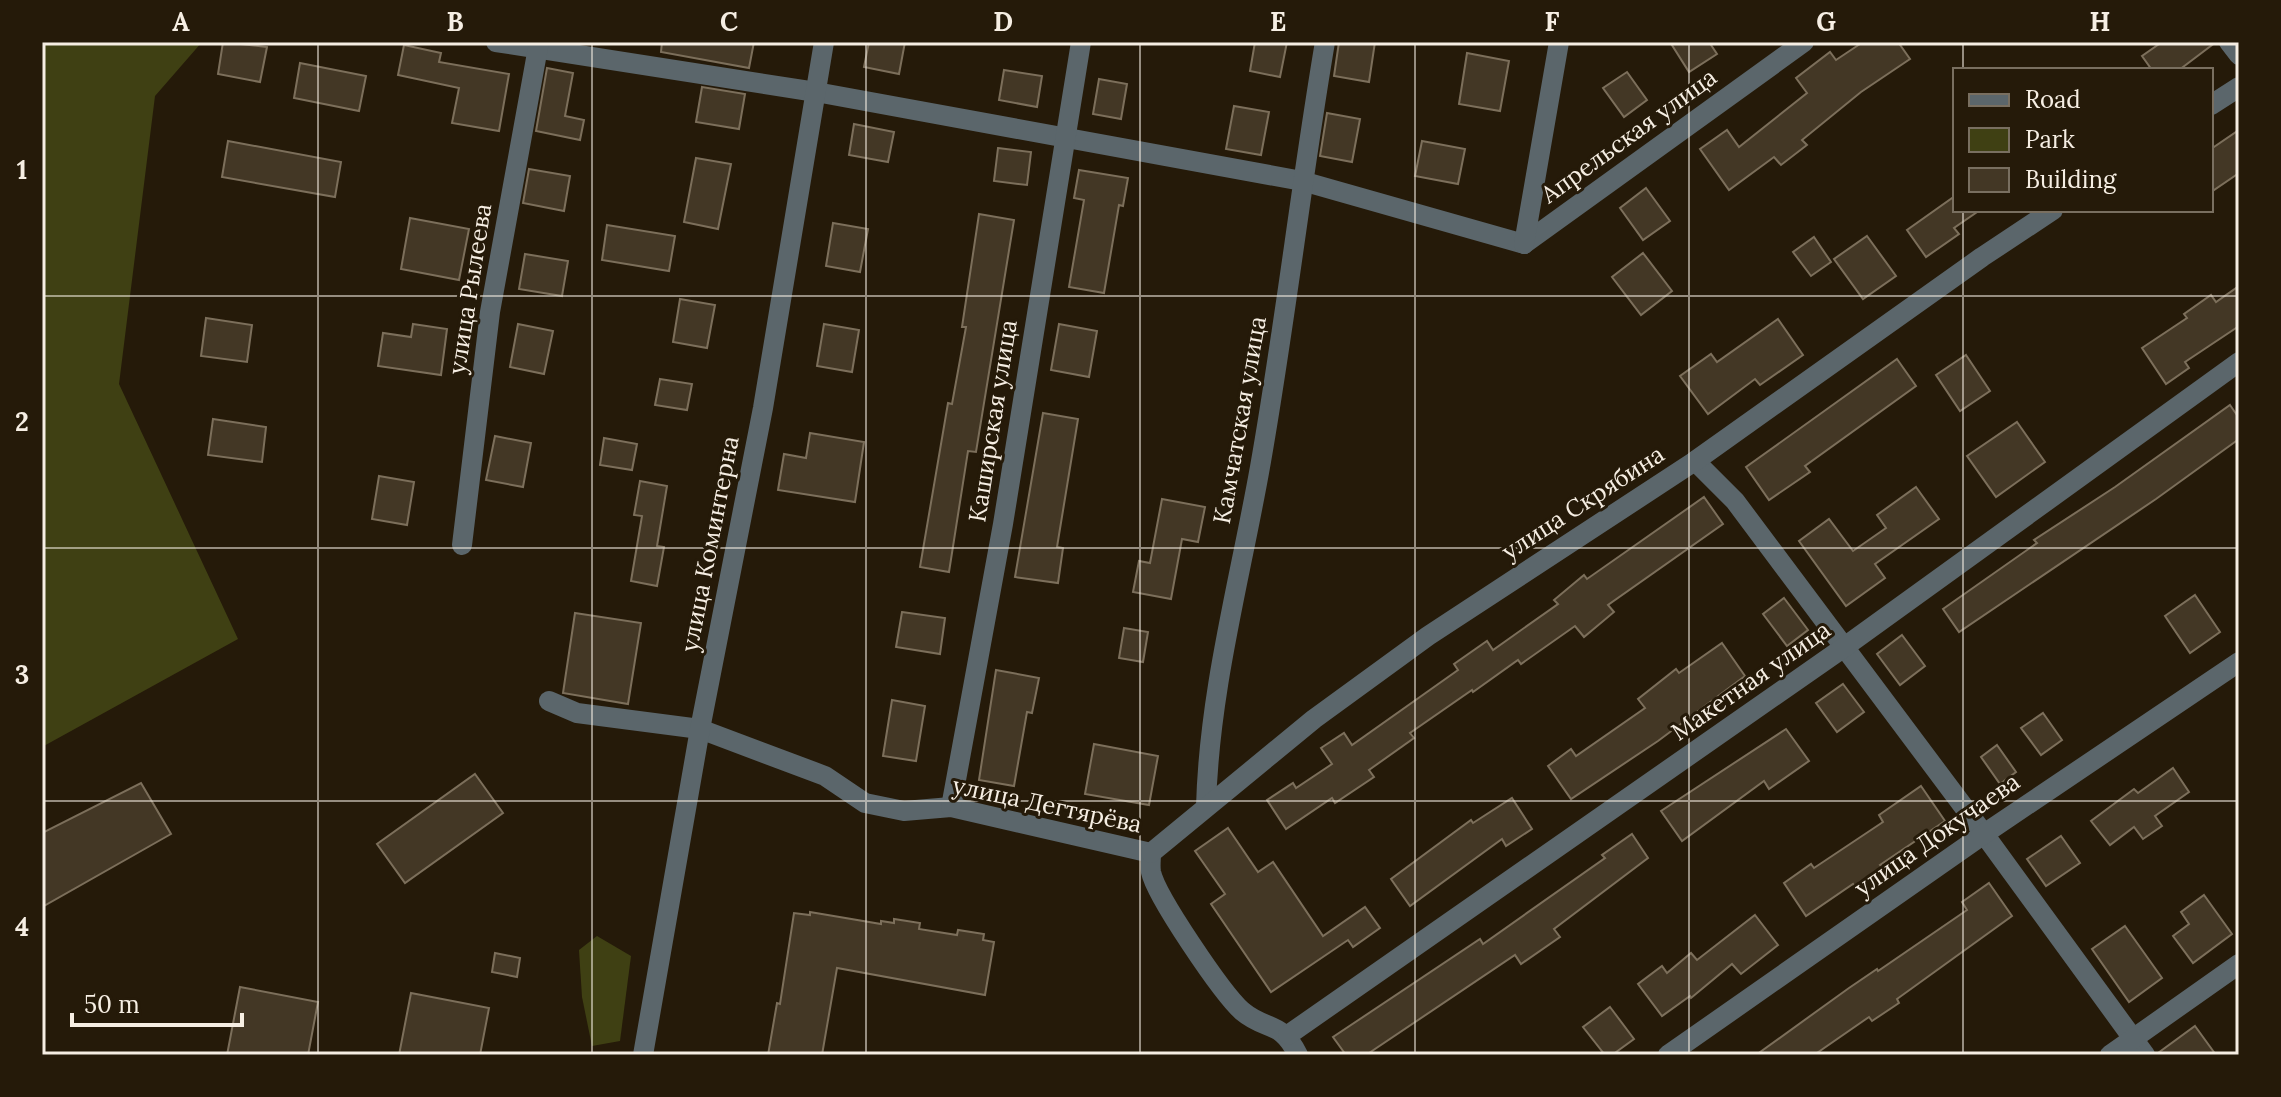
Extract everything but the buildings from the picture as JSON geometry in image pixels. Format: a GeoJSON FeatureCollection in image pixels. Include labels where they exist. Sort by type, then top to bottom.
{"type":"FeatureCollection","features":[{"type":"Feature","properties":{"kind":"street"},"geometry":{"type":"LineString","coordinates":[[496,42],[538,45],[816,92],[1302,181],[1524,244],[1559,42]]}},
{"type":"Feature","properties":{"kind":"street","name":"улица Коминтерна"},"geometry":{"type":"LineString","coordinates":[[643,1055],[700,729],[763,408],[824,42]]}},
{"type":"Feature","properties":{"kind":"street","name":"Каширская улица"},"geometry":{"type":"LineString","coordinates":[[951,807],[1003,524],[1081,42]]}},
{"type":"Feature","properties":{"kind":"street","name":"Камчатская улица"},"geometry":{"type":"LineString","coordinates":[[1206,807],[1210,733],[1282,341],[1302,181],[1325,42]]}},
{"type":"Feature","properties":{"kind":"street","name":"Апрельская улица"},"geometry":{"type":"LineString","coordinates":[[1524,244],[1804,42]]}},
{"type":"Feature","properties":{"kind":"street"},"geometry":{"type":"LineString","coordinates":[[2229,42],[2239,55]]}},
{"type":"Feature","properties":{"kind":"street","name":"улица Рылеева"},"geometry":{"type":"LineString","coordinates":[[462,545],[490,312],[538,45]]}},
{"type":"Feature","properties":{"kind":"street"},"geometry":{"type":"LineString","coordinates":[[2213,104],[2239,87]]}},
{"type":"Feature","properties":{"kind":"street","name":"улица Скрябина"},"geometry":{"type":"LineString","coordinates":[[1151,853],[1314,719],[1428,636],[1695,461],[2050,212]]}},
{"type":"Feature","properties":{"kind":"street","name":"Макетная улица"},"geometry":{"type":"LineString","coordinates":[[1288,1035],[1843,648],[2239,362]]}},
{"type":"Feature","properties":{"kind":"street"},"geometry":{"type":"LineString","coordinates":[[1695,461],[1735,501],[2139,1047]]}},
{"type":"Feature","properties":{"kind":"street","name":"улица Докучаева"},"geometry":{"type":"LineString","coordinates":[[1668,1055],[1984,834],[2239,662]]}},
{"type":"Feature","properties":{"kind":"street","name":"улица Дегтярёва"},"geometry":{"type":"LineString","coordinates":[[549,701],[577,713],[700,729],[825,776],[865,803],[904,811],[951,807],[1151,853],[1151,871],[1158,888],[1208,970],[1243,1011],[1288,1035]]}},
{"type":"Feature","properties":{"kind":"street"},"geometry":{"type":"LineString","coordinates":[[2110,1055],[2139,1047],[2239,964]]}},
{"type":"Feature","properties":{"kind":"street"},"geometry":{"type":"LineString","coordinates":[[1288,1035],[1298,1055]]}},
{"type":"Feature","properties":{"kind":"green space"},"geometry":{"type":"Polygon","coordinates":[[[42,42],[202,42],[155,96],[119,384],[238,639],[42,747],[42,42]]]}},
{"type":"Feature","properties":{"kind":"green space"},"geometry":{"type":"Polygon","coordinates":[[[597,936],[631,956],[620,1041],[592,1046],[582,997],[579,950],[597,936]]]}}]}
